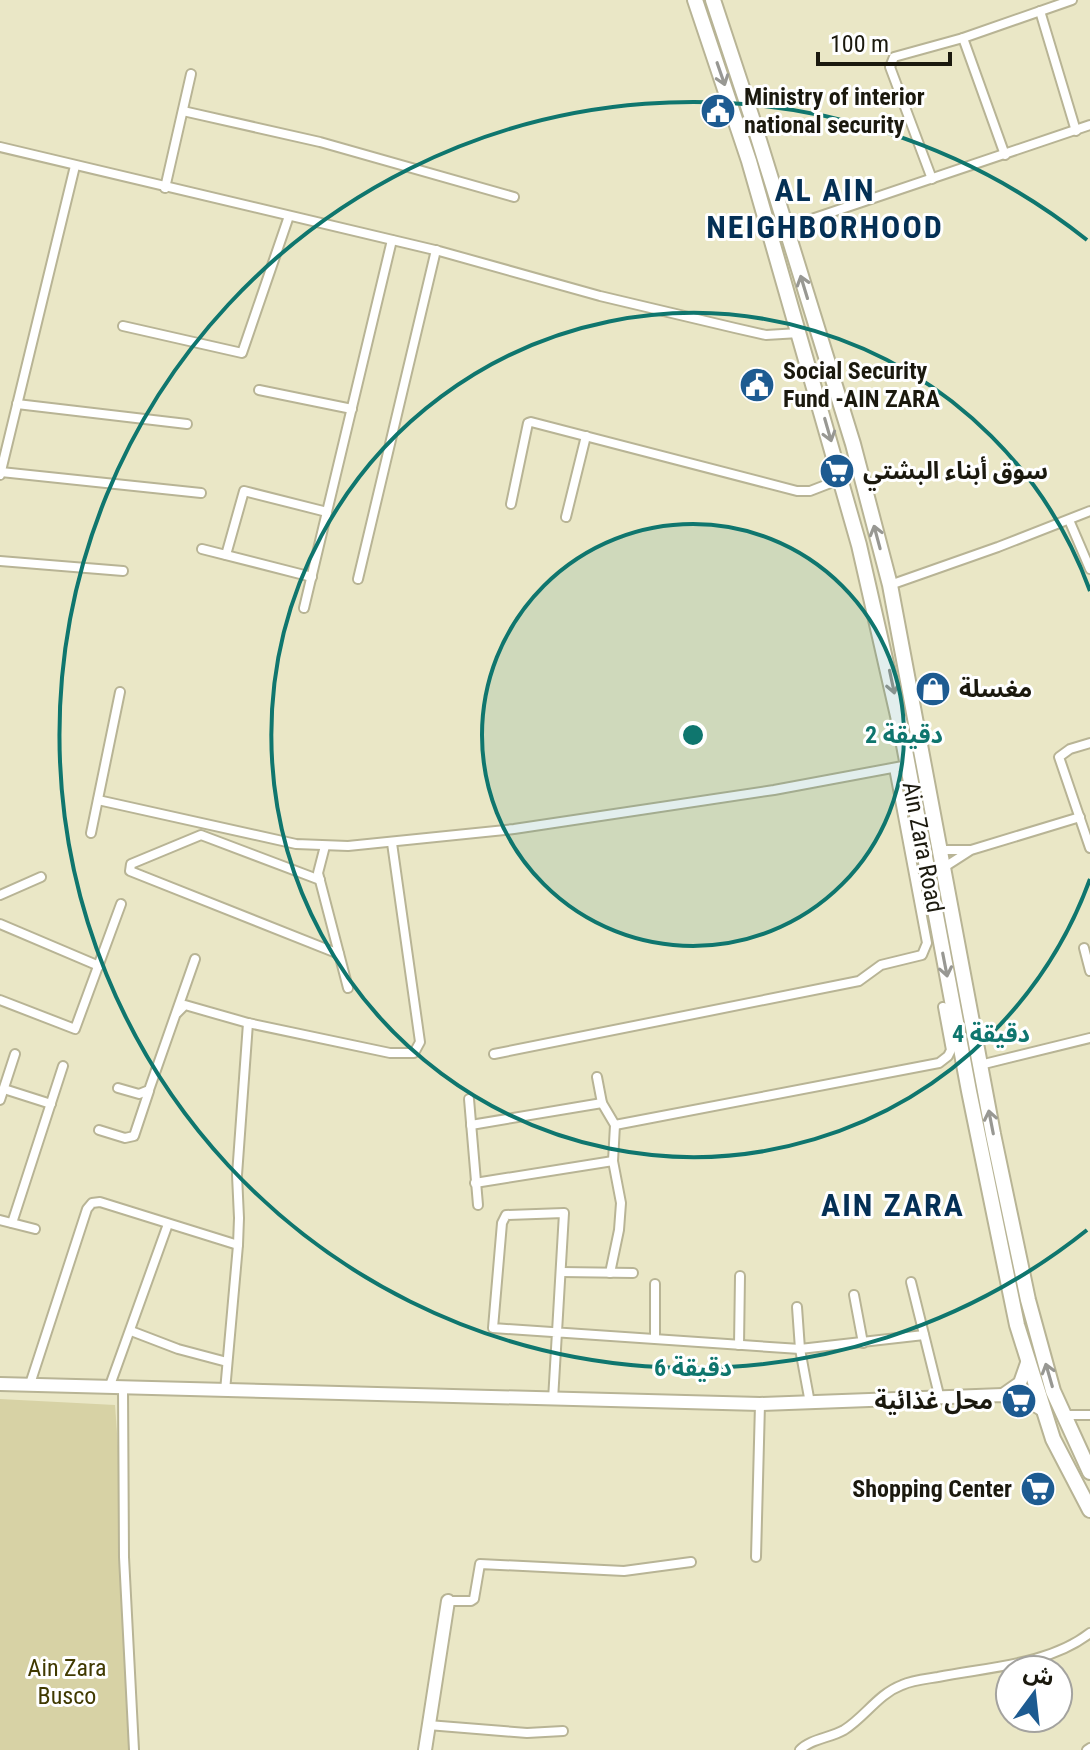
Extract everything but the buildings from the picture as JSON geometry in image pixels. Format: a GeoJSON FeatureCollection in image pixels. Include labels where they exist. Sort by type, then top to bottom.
{"type":"FeatureCollection","features":[{"type":"Feature","properties":{"kind":"main road","name":"Ain Zara Road"},"geometry":{"type":"LineString","coordinates":[[695,0],[741,134],[800,333],[842,479],[883,641],[901,766],[1027,1363],[1062,1461],[1090,1510]]}},
{"type":"Feature","properties":{"kind":"main road","name":"Ain Zara Road"},"geometry":{"type":"LineString","coordinates":[[713,0],[853,444],[890,585],[980,1065],[1028,1300],[1053,1391],[1090,1472]]}},
{"type":"Feature","properties":{"kind":"main road"},"geometry":{"type":"LineString","coordinates":[[1003,1395],[1020,1383],[1027,1363]]}},
{"type":"Feature","properties":{"kind":"main road"},"geometry":{"type":"LineString","coordinates":[[0,1384],[760,1404],[1003,1395],[1028,1401],[1043,1410]]}},
{"type":"Feature","properties":{"kind":"main road"},"geometry":{"type":"LineString","coordinates":[[425,1750],[448,1601]]}},
{"type":"Feature","properties":{"kind":"street"},"geometry":{"type":"LineString","coordinates":[[932,179],[889,63],[894,57],[963,38],[1072,0]]}},
{"type":"Feature","properties":{"kind":"street"},"geometry":{"type":"LineString","coordinates":[[1040,11],[1076,131]]}},
{"type":"Feature","properties":{"kind":"street"},"geometry":{"type":"LineString","coordinates":[[963,38],[1005,155]]}},
{"type":"Feature","properties":{"kind":"street"},"geometry":{"type":"LineString","coordinates":[[165,188],[191,74]]}},
{"type":"Feature","properties":{"kind":"street"},"geometry":{"type":"LineString","coordinates":[[183,111],[320,142],[514,197]]}},
{"type":"Feature","properties":{"kind":"street"},"geometry":{"type":"LineString","coordinates":[[785,228],[1089,128]]}},
{"type":"Feature","properties":{"kind":"street"},"geometry":{"type":"LineString","coordinates":[[0,147],[436,250],[600,296],[721,325],[766,335],[800,333]]}},
{"type":"Feature","properties":{"kind":"street"},"geometry":{"type":"LineString","coordinates":[[75,166],[0,474],[201,493]]}},
{"type":"Feature","properties":{"kind":"street"},"geometry":{"type":"LineString","coordinates":[[123,326],[242,353],[289,216]]}},
{"type":"Feature","properties":{"kind":"street"},"geometry":{"type":"LineString","coordinates":[[304,608],[392,240]]}},
{"type":"Feature","properties":{"kind":"street"},"geometry":{"type":"LineString","coordinates":[[358,579],[436,250]]}},
{"type":"Feature","properties":{"kind":"street"},"geometry":{"type":"LineString","coordinates":[[259,390],[352,409]]}},
{"type":"Feature","properties":{"kind":"street"},"geometry":{"type":"LineString","coordinates":[[17,404],[187,424]]}},
{"type":"Feature","properties":{"kind":"street"},"geometry":{"type":"LineString","coordinates":[[511,504],[528,423],[535,422],[797,491],[810,491],[842,479]]}},
{"type":"Feature","properties":{"kind":"street"},"geometry":{"type":"LineString","coordinates":[[566,517],[586,436]]}},
{"type":"Feature","properties":{"kind":"street"},"geometry":{"type":"LineString","coordinates":[[226,555],[244,491],[327,512]]}},
{"type":"Feature","properties":{"kind":"street"},"geometry":{"type":"LineString","coordinates":[[890,585],[1090,511]]}},
{"type":"Feature","properties":{"kind":"street"},"geometry":{"type":"LineString","coordinates":[[1069,520],[1090,569]]}},
{"type":"Feature","properties":{"kind":"street"},"geometry":{"type":"LineString","coordinates":[[202,549],[312,577]]}},
{"type":"Feature","properties":{"kind":"street"},"geometry":{"type":"LineString","coordinates":[[0,561],[123,571]]}},
{"type":"Feature","properties":{"kind":"street"},"geometry":{"type":"LineString","coordinates":[[91,833],[120,692]]}},
{"type":"Feature","properties":{"kind":"street"},"geometry":{"type":"LineString","coordinates":[[1090,743],[1070,749],[1059,757],[1090,848]]}},
{"type":"Feature","properties":{"kind":"street"},"geometry":{"type":"LineString","coordinates":[[98,800],[296,844],[325,846],[392,843],[514,829],[743,795],[901,766],[927,943],[922,955],[881,965],[859,981],[494,1054]]}},
{"type":"Feature","properties":{"kind":"street"},"geometry":{"type":"LineString","coordinates":[[939,850],[971,850],[1080,817]]}},
{"type":"Feature","properties":{"kind":"street"},"geometry":{"type":"LineString","coordinates":[[320,880],[201,835],[131,864],[130,871],[339,954]]}},
{"type":"Feature","properties":{"kind":"street"},"geometry":{"type":"LineString","coordinates":[[177,1013],[185,1005],[248,1023],[390,1053],[414,1053],[420,1042],[392,843]]}},
{"type":"Feature","properties":{"kind":"street"},"geometry":{"type":"LineString","coordinates":[[325,846],[318,873],[348,988]]}},
{"type":"Feature","properties":{"kind":"street"},"geometry":{"type":"LineString","coordinates":[[943,869],[971,850]]}},
{"type":"Feature","properties":{"kind":"street"},"geometry":{"type":"LineString","coordinates":[[0,895],[41,877]]}},
{"type":"Feature","properties":{"kind":"street"},"geometry":{"type":"LineString","coordinates":[[0,1000],[75,1029],[121,904]]}},
{"type":"Feature","properties":{"kind":"street"},"geometry":{"type":"LineString","coordinates":[[0,924],[99,966]]}},
{"type":"Feature","properties":{"kind":"street"},"geometry":{"type":"LineString","coordinates":[[1084,948],[1090,971]]}},
{"type":"Feature","properties":{"kind":"street"},"geometry":{"type":"LineString","coordinates":[[99,1130],[125,1138],[134,1136],[195,959]]}},
{"type":"Feature","properties":{"kind":"street"},"geometry":{"type":"LineString","coordinates":[[615,1125],[939,1063],[946,1059],[951,1050],[943,1007]]}},
{"type":"Feature","properties":{"kind":"street"},"geometry":{"type":"LineString","coordinates":[[225,1391],[238,1245],[237,1175],[248,1023]]}},
{"type":"Feature","properties":{"kind":"street"},"geometry":{"type":"LineString","coordinates":[[980,1065],[1090,1038]]}},
{"type":"Feature","properties":{"kind":"street"},"geometry":{"type":"LineString","coordinates":[[0,1100],[15,1054]]}},
{"type":"Feature","properties":{"kind":"street"},"geometry":{"type":"LineString","coordinates":[[12,1223],[63,1066]]}},
{"type":"Feature","properties":{"kind":"street"},"geometry":{"type":"LineString","coordinates":[[597,1077],[602,1103],[615,1125],[613,1161],[621,1211],[610,1273]]}},
{"type":"Feature","properties":{"kind":"street"},"geometry":{"type":"LineString","coordinates":[[118,1088],[139,1094],[149,1090]]}},
{"type":"Feature","properties":{"kind":"street"},"geometry":{"type":"LineString","coordinates":[[4,1089],[51,1104]]}},
{"type":"Feature","properties":{"kind":"street"},"geometry":{"type":"LineString","coordinates":[[469,1099],[478,1205]]}},
{"type":"Feature","properties":{"kind":"street"},"geometry":{"type":"LineString","coordinates":[[471,1125],[602,1103]]}},
{"type":"Feature","properties":{"kind":"street"},"geometry":{"type":"LineString","coordinates":[[475,1183],[613,1161]]}},
{"type":"Feature","properties":{"kind":"street"},"geometry":{"type":"LineString","coordinates":[[30,1384],[87,1209],[92,1203],[100,1202],[238,1245]]}},
{"type":"Feature","properties":{"kind":"street"},"geometry":{"type":"LineString","coordinates":[[553,1400],[557,1331],[561,1272],[564,1213],[506,1215],[502,1223],[493,1328],[557,1331],[800,1349],[924,1335]]}},
{"type":"Feature","properties":{"kind":"street"},"geometry":{"type":"LineString","coordinates":[[0,1220],[35,1229]]}},
{"type":"Feature","properties":{"kind":"street"},"geometry":{"type":"LineString","coordinates":[[134,1750],[116,1388],[131,1331],[168,1224]]}},
{"type":"Feature","properties":{"kind":"street"},"geometry":{"type":"LineString","coordinates":[[561,1272],[633,1273]]}},
{"type":"Feature","properties":{"kind":"street"},"geometry":{"type":"LineString","coordinates":[[739,1345],[740,1276]]}},
{"type":"Feature","properties":{"kind":"street"},"geometry":{"type":"LineString","coordinates":[[911,1282],[940,1399]]}},
{"type":"Feature","properties":{"kind":"street"},"geometry":{"type":"LineString","coordinates":[[655,1284],[655,1338]]}},
{"type":"Feature","properties":{"kind":"street"},"geometry":{"type":"LineString","coordinates":[[854,1295],[863,1343]]}},
{"type":"Feature","properties":{"kind":"street"},"geometry":{"type":"LineString","coordinates":[[797,1307],[800,1349],[810,1403]]}},
{"type":"Feature","properties":{"kind":"street"},"geometry":{"type":"LineString","coordinates":[[131,1331],[178,1349],[227,1362]]}},
{"type":"Feature","properties":{"kind":"street"},"geometry":{"type":"LineString","coordinates":[[756,1557],[760,1404]]}},
{"type":"Feature","properties":{"kind":"street"},"geometry":{"type":"LineString","coordinates":[[1063,1415],[1090,1415]]}},
{"type":"Feature","properties":{"kind":"street"},"geometry":{"type":"LineString","coordinates":[[448,1601],[474,1599],[480,1564],[624,1571],[691,1562]]}},
{"type":"Feature","properties":{"kind":"street"},"geometry":{"type":"LineString","coordinates":[[800,1750],[807,1744],[849,1727],[899,1685],[1044,1656],[1071,1646],[1090,1633]]}},
{"type":"Feature","properties":{"kind":"street"},"geometry":{"type":"LineString","coordinates":[[428,1725],[527,1733],[563,1731]]}},
{"type":"Feature","properties":{"kind":"green space","name":"Ain Zara Busco"},"geometry":{"type":"Polygon","coordinates":[[[0,1399],[115,1405],[140,1750],[0,1750],[0,1399]]]}},
{"type":"Feature","properties":{"kind":"place","name":"Ministry of interior national security"},"geometry":{"type":"Point","coordinates":[718,111]}},
{"type":"Feature","properties":{"kind":"place","name":"Social Security Fund -AIN ZARA"},"geometry":{"type":"Point","coordinates":[757,385]}},
{"type":"Feature","properties":{"kind":"place","name":"سوق أبناء البشتي"},"geometry":{"type":"Point","coordinates":[837,471]}},
{"type":"Feature","properties":{"kind":"place","name":"مغسلة"},"geometry":{"type":"Point","coordinates":[933,689]}},
{"type":"Feature","properties":{"kind":"place","name":"محل غذائية"},"geometry":{"type":"Point","coordinates":[1019,1401]}},
{"type":"Feature","properties":{"kind":"place","name":"Shopping Center"},"geometry":{"type":"Point","coordinates":[1038,1489]}},
{"type":"Feature","properties":{"kind":"district","name":"AL AIN NEIGHBORHOOD"},"geometry":{"type":"Point","coordinates":[825,208]}},
{"type":"Feature","properties":{"kind":"district","name":"AIN ZARA"},"geometry":{"type":"Point","coordinates":[893,1205]}}]}
